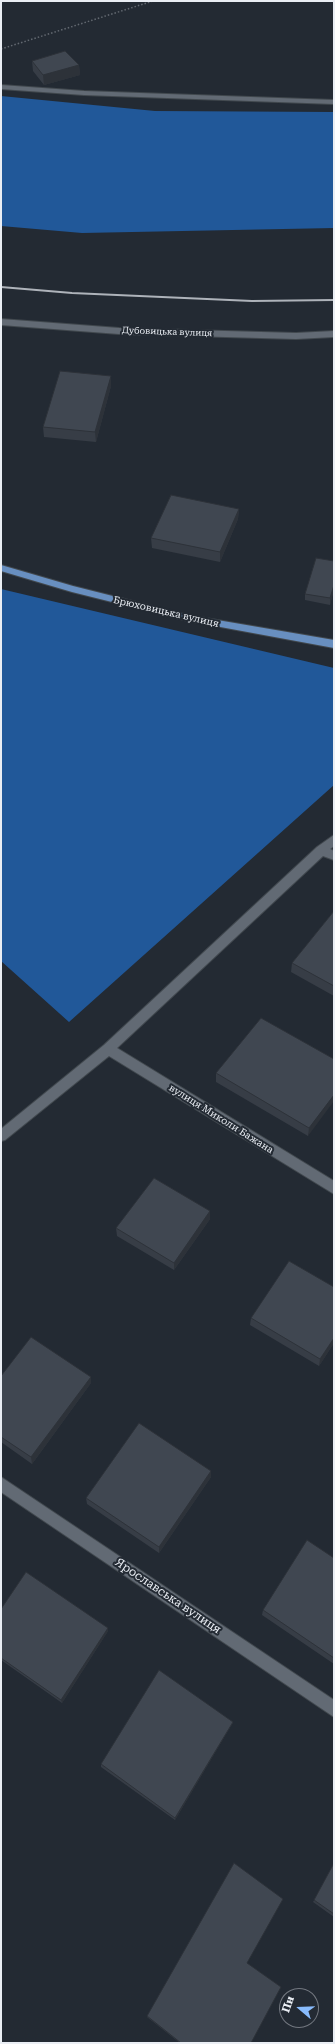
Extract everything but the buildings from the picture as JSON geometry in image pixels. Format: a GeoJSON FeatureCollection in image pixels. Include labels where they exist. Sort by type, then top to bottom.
{"type":"FeatureCollection","features":[{"type":"Feature","properties":{"kind":"main road","name":"Брюховицька вулиця"},"geometry":{"type":"LineString","coordinates":[[1,568],[72,589],[188,618],[334,644]]}},
{"type":"Feature","properties":{"kind":"street"},"geometry":{"type":"LineString","coordinates":[[1,87],[84,93],[334,102]]}},
{"type":"Feature","properties":{"kind":"street","name":"Дубовицька вулиця"},"geometry":{"type":"LineString","coordinates":[[1,322],[119,331],[296,336],[334,334]]}},
{"type":"Feature","properties":{"kind":"street"},"geometry":{"type":"LineString","coordinates":[[1,1136],[108,1049],[334,839]]}},
{"type":"Feature","properties":{"kind":"street"},"geometry":{"type":"LineString","coordinates":[[321,850],[334,856]]}},
{"type":"Feature","properties":{"kind":"street","name":"вулиця Миколи Бажана"},"geometry":{"type":"LineString","coordinates":[[108,1049],[334,1188]]}},
{"type":"Feature","properties":{"kind":"street","name":"Ярославська вулиця"},"geometry":{"type":"LineString","coordinates":[[1,1484],[334,1709]]}},
{"type":"Feature","properties":{"kind":"path"},"geometry":{"type":"LineString","coordinates":[[1,49],[153,1]]}},
{"type":"Feature","properties":{"kind":"shaded area"},"geometry":{"type":"Polygon","coordinates":[[[1,96],[155,111],[334,112],[334,228],[82,233],[1,226],[1,96]]]}},
{"type":"Feature","properties":{"kind":"shaded area"},"geometry":{"type":"Polygon","coordinates":[[[1,589],[334,668],[334,785],[69,1022],[1,961],[1,589]]]}},
{"type":"Feature","properties":{"kind":"railway"},"geometry":{"type":"LineString","coordinates":[[1,287],[72,293],[252,301],[334,300]]}}]}
